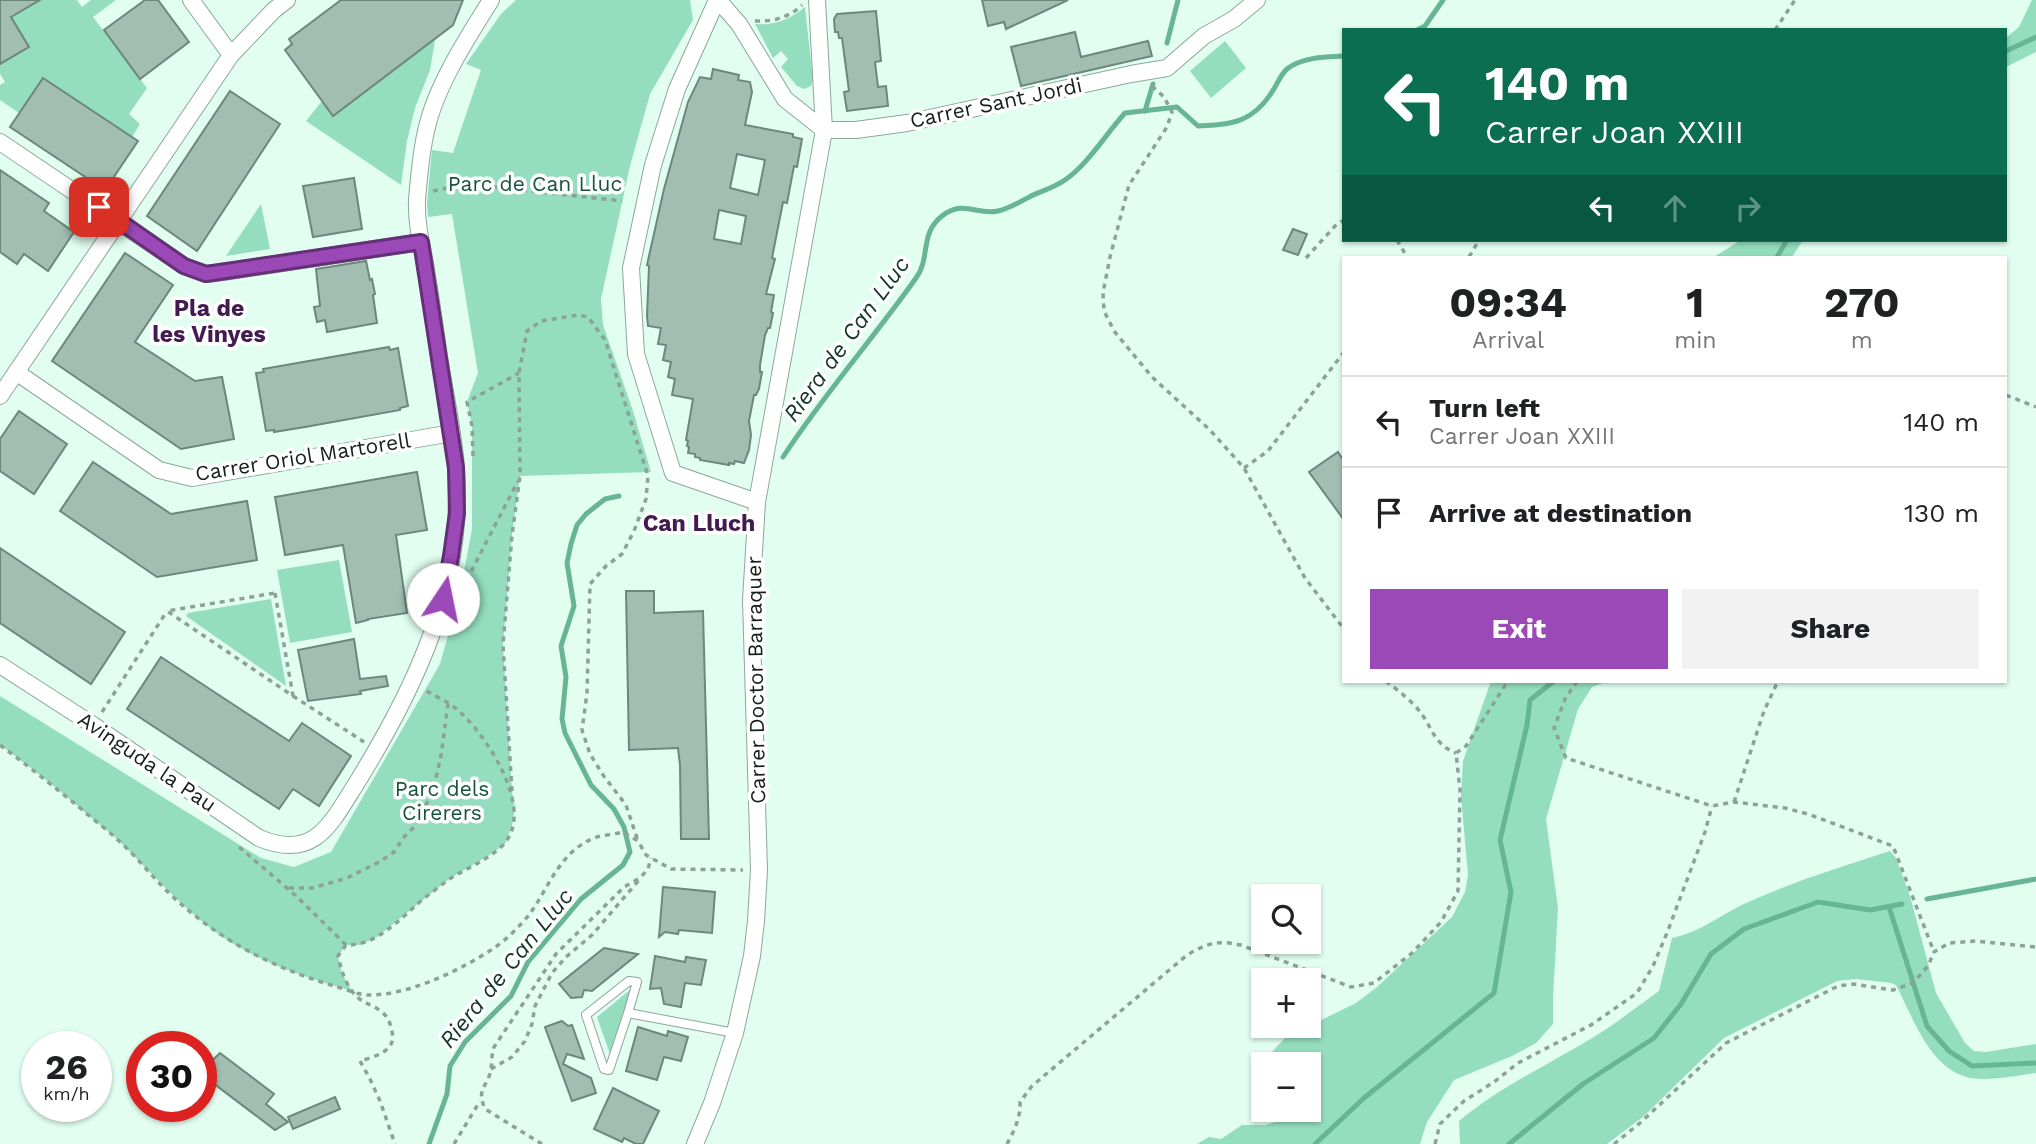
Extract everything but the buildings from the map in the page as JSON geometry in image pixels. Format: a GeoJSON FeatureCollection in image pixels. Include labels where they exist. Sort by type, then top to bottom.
{"type":"FeatureCollection","features":[{"type":"Feature","properties":{"kind":"street"},"geometry":{"type":"LineString","coordinates":[[191,0],[231,55]]}},
{"type":"Feature","properties":{"kind":"street"},"geometry":{"type":"LineString","coordinates":[[0,396],[231,55],[274,10],[288,0]]}},
{"type":"Feature","properties":{"kind":"street"},"geometry":{"type":"LineString","coordinates":[[377,750],[422,663],[432,637],[443,599],[457,513],[452,433],[417,204],[427,126],[454,63],[491,0]]}},
{"type":"Feature","properties":{"kind":"street"},"geometry":{"type":"LineString","coordinates":[[757,502],[673,473],[636,354],[631,268],[653,165],[677,89],[718,0],[739,24],[785,99],[824,130]]}},
{"type":"Feature","properties":{"kind":"street","name":"Carrer Sant Jordi"},"geometry":{"type":"LineString","coordinates":[[824,130],[856,130],[907,122],[1167,68],[1204,36],[1234,19],[1257,0]]}},
{"type":"Feature","properties":{"kind":"street","name":"Carrer Doctor Barraquer"},"geometry":{"type":"LineString","coordinates":[[695,1144],[735,1034],[757,921],[759,870],[751,600],[757,502],[824,130],[819,1]]}},
{"type":"Feature","properties":{"kind":"street"},"geometry":{"type":"LineString","coordinates":[[0,142],[184,266],[206,274],[421,242]]}},
{"type":"Feature","properties":{"kind":"street","name":"Carrer Oriol Martorell"},"geometry":{"type":"LineString","coordinates":[[16,372],[159,470],[192,478],[452,433]]}},
{"type":"Feature","properties":{"kind":"street","name":"Avinguda la Pau"},"geometry":{"type":"LineString","coordinates":[[0,664],[259,838],[272,844],[298,844],[320,835],[330,824],[377,750]]}},
{"type":"Feature","properties":{"kind":"lane"},"geometry":{"type":"LineString","coordinates":[[629,981],[637,982],[628,1013],[609,1070],[604,1069],[586,1015],[629,981]]}},
{"type":"Feature","properties":{"kind":"lane"},"geometry":{"type":"LineString","coordinates":[[628,1013],[735,1034]]}},
{"type":"Feature","properties":{"kind":"path"},"geometry":{"type":"LineString","coordinates":[[1777,28],[1795,0]]}},
{"type":"Feature","properties":{"kind":"path"},"geometry":{"type":"LineString","coordinates":[[748,20],[772,21],[819,1]]}},
{"type":"Feature","properties":{"kind":"path"},"geometry":{"type":"LineString","coordinates":[[1131,74],[1142,84],[1152,86],[1164,97],[1172,112],[1167,127],[1129,185],[1110,257],[1103,293],[1104,311],[1114,331],[1152,377],[1210,430],[1244,468],[1305,578],[1342,626]]}},
{"type":"Feature","properties":{"kind":"path"},"geometry":{"type":"LineString","coordinates":[[428,192],[467,184],[622,201]]}},
{"type":"Feature","properties":{"kind":"path"},"geometry":{"type":"LineString","coordinates":[[1306,258],[1342,221]]}},
{"type":"Feature","properties":{"kind":"path"},"geometry":{"type":"LineString","coordinates":[[239,847],[287,888],[346,945],[360,945],[377,937],[449,879],[505,844],[515,808],[503,645],[520,476],[519,373],[527,331],[541,321],[578,315],[588,317],[606,340],[648,476],[646,499],[622,554],[606,566],[590,584],[587,693],[582,730],[590,754],[626,805],[638,841],[646,855],[671,869],[759,870]]}},
{"type":"Feature","properties":{"kind":"path"},"geometry":{"type":"LineString","coordinates":[[1244,468],[1268,451],[1342,355]]}},
{"type":"Feature","properties":{"kind":"path"},"geometry":{"type":"LineString","coordinates":[[467,402],[519,373]]}},
{"type":"Feature","properties":{"kind":"path"},"geometry":{"type":"LineString","coordinates":[[2007,395],[2036,407]]}},
{"type":"Feature","properties":{"kind":"path"},"geometry":{"type":"LineString","coordinates":[[460,594],[520,476]]}},
{"type":"Feature","properties":{"kind":"path"},"geometry":{"type":"LineString","coordinates":[[93,725],[167,611],[275,593],[293,696]]}},
{"type":"Feature","properties":{"kind":"path"},"geometry":{"type":"LineString","coordinates":[[167,611],[377,750]]}},
{"type":"Feature","properties":{"kind":"path"},"geometry":{"type":"LineString","coordinates":[[1388,683],[1418,708],[1438,741],[1456,753]]}},
{"type":"Feature","properties":{"kind":"path"},"geometry":{"type":"LineString","coordinates":[[1456,753],[1466,746],[1507,683]]}},
{"type":"Feature","properties":{"kind":"path"},"geometry":{"type":"LineString","coordinates":[[1576,683],[1565,699],[1554,728],[1566,758],[1712,806],[1734,802],[1785,808],[1808,814],[1893,846],[1934,952]]}},
{"type":"Feature","properties":{"kind":"path"},"geometry":{"type":"LineString","coordinates":[[1734,802],[1764,711],[1777,683]]}},
{"type":"Feature","properties":{"kind":"path"},"geometry":{"type":"LineString","coordinates":[[423,689],[460,712],[484,740],[512,790]]}},
{"type":"Feature","properties":{"kind":"path"},"geometry":{"type":"LineString","coordinates":[[287,888],[312,888],[347,878],[394,852],[415,826],[433,790],[448,704]]}},
{"type":"Feature","properties":{"kind":"path"},"geometry":{"type":"LineString","coordinates":[[0,745],[42,776],[119,841],[171,895],[227,939],[272,964],[365,995],[403,990],[452,973],[495,947],[528,916],[550,877],[579,846],[597,837],[623,832],[638,841]]}},
{"type":"Feature","properties":{"kind":"path"},"geometry":{"type":"LineString","coordinates":[[1007,1144],[1021,1110],[1020,1102],[1032,1086],[1187,955],[1199,948],[1210,943],[1223,942],[1241,945],[1351,987],[1374,983],[1412,953],[1441,922],[1458,891],[1460,790],[1456,753]]}},
{"type":"Feature","properties":{"kind":"path"},"geometry":{"type":"LineString","coordinates":[[1435,1144],[1440,1124],[1464,1101],[1518,1063],[1600,1019],[1637,993],[1653,966],[1667,933],[1712,806]]}},
{"type":"Feature","properties":{"kind":"path"},"geometry":{"type":"LineString","coordinates":[[491,1069],[512,1057],[525,1041],[535,1006],[552,972],[592,935],[648,869],[651,858]]}},
{"type":"Feature","properties":{"kind":"path"},"geometry":{"type":"LineString","coordinates":[[542,1144],[485,1109],[481,1090],[491,1069],[494,1047],[556,954],[624,887],[640,877]]}},
{"type":"Feature","properties":{"kind":"path"},"geometry":{"type":"LineString","coordinates":[[1614,1144],[1640,1124],[1726,1043],[1838,986],[1853,984],[1893,990],[1913,983],[1928,966],[1934,952],[1949,943],[1976,941],[2036,947]]}},
{"type":"Feature","properties":{"kind":"path"},"geometry":{"type":"LineString","coordinates":[[346,945],[338,956],[342,974],[363,1003],[385,1014],[394,1038],[391,1046],[382,1053],[360,1061],[380,1101],[395,1144]]}},
{"type":"Feature","properties":{"kind":"path"},"geometry":{"type":"LineString","coordinates":[[454,1144],[481,1100]]}},
{"type":"Feature","properties":{"kind":"green space"},"geometry":{"type":"Polygon","coordinates":[[[39,0],[77,0],[82,7],[91,0],[116,0],[93,17],[147,88],[129,114],[140,124],[132,137],[43,78],[19,113],[0,100],[0,85],[5,82],[0,74],[0,64],[29,47],[11,17],[39,0]]]}},
{"type":"Feature","properties":{"kind":"green space"},"geometry":{"type":"Polygon","coordinates":[[[516,0],[690,0],[693,20],[650,94],[630,166],[601,299],[603,325],[651,472],[520,476],[503,645],[515,808],[512,826],[505,844],[449,879],[377,937],[360,945],[346,945],[338,956],[342,974],[352,991],[265,960],[237,946],[205,924],[111,834],[0,745],[0,696],[261,858],[294,867],[331,852],[440,664],[460,594],[472,529],[472,426],[467,402],[478,373],[452,214],[428,217],[427,203],[432,150],[453,153],[481,70],[466,64],[501,14],[516,0]]]}},
{"type":"Feature","properties":{"kind":"green space"},"geometry":{"type":"Polygon","coordinates":[[[2032,0],[2036,0],[2036,52],[2007,66],[2007,37],[2019,27],[2032,0]]]}},
{"type":"Feature","properties":{"kind":"green space"},"geometry":{"type":"Polygon","coordinates":[[[805,7],[813,80],[811,86],[804,89],[797,86],[781,67],[788,59],[781,51],[773,58],[755,24],[782,21],[805,7]]]}},
{"type":"Feature","properties":{"kind":"green space"},"geometry":{"type":"Polygon","coordinates":[[[435,40],[430,70],[415,108],[407,141],[401,185],[306,121],[322,101],[333,115],[435,40]]]}},
{"type":"Feature","properties":{"kind":"green space"},"geometry":{"type":"Polygon","coordinates":[[[1225,41],[1246,68],[1211,98],[1190,71],[1225,41]]]}},
{"type":"Feature","properties":{"kind":"green space"},"geometry":{"type":"Polygon","coordinates":[[[261,204],[270,249],[226,256],[261,204]]]}},
{"type":"Feature","properties":{"kind":"green space"},"geometry":{"type":"Polygon","coordinates":[[[1738,242],[1802,242],[1793,256],[1716,256],[1738,242]]]}},
{"type":"Feature","properties":{"kind":"green space"},"geometry":{"type":"Polygon","coordinates":[[[339,560],[352,632],[290,643],[277,570],[339,560]]]}},
{"type":"Feature","properties":{"kind":"green space"},"geometry":{"type":"Polygon","coordinates":[[[271,599],[286,686],[186,616],[188,613],[271,599]]]}},
{"type":"Feature","properties":{"kind":"green space"},"geometry":{"type":"Polygon","coordinates":[[[1490,683],[1603,683],[1592,687],[1578,709],[1546,819],[1558,908],[1553,1024],[1536,1043],[1454,1080],[1427,1122],[1420,1144],[1197,1144],[1209,1137],[1221,1139],[1242,1125],[1321,1122],[1321,1052],[1272,1052],[1285,1038],[1321,1038],[1321,1020],[1356,1003],[1377,987],[1452,917],[1465,892],[1468,875],[1461,796],[1463,761],[1490,683]]]}},
{"type":"Feature","properties":{"kind":"green space"},"geometry":{"type":"Polygon","coordinates":[[[1890,851],[1896,858],[1910,896],[1936,993],[1965,1043],[1974,1051],[1986,1052],[2036,1044],[2036,1073],[1982,1079],[1966,1077],[1953,1071],[1923,1038],[1896,985],[1856,979],[1837,981],[1724,1038],[1644,1116],[1607,1144],[1460,1144],[1459,1121],[1475,1108],[1597,1035],[1659,991],[1672,938],[1692,932],[1781,888],[1890,851]]]}},
{"type":"Feature","properties":{"kind":"green space"},"geometry":{"type":"Polygon","coordinates":[[[631,989],[610,1054],[597,1017],[631,989]]]}},
{"type":"Feature","properties":{"kind":"waterway"},"geometry":{"type":"LineString","coordinates":[[1167,43],[1178,0]]}},
{"type":"Feature","properties":{"kind":"waterway","name":"Riera de Can Lluc"},"geometry":{"type":"LineString","coordinates":[[1421,28],[1443,0]]}},
{"type":"Feature","properties":{"kind":"waterway"},"geometry":{"type":"LineString","coordinates":[[2007,51],[2036,37]]}},
{"type":"Feature","properties":{"kind":"waterway","name":"Riera de Can Lluc"},"geometry":{"type":"LineString","coordinates":[[783,457],[916,278],[923,262],[930,230],[942,216],[964,208],[998,211],[1061,182],[1082,165],[1125,113],[1177,107],[1198,126],[1231,123],[1257,110],[1285,71],[1293,65],[1314,58],[1342,56]]}},
{"type":"Feature","properties":{"kind":"waterway"},"geometry":{"type":"LineString","coordinates":[[1145,111],[1153,84]]}},
{"type":"Feature","properties":{"kind":"waterway"},"geometry":{"type":"LineString","coordinates":[[1778,256],[1786,242]]}},
{"type":"Feature","properties":{"kind":"waterway","name":"Riera de Can Lluc"},"geometry":{"type":"LineString","coordinates":[[429,1144],[447,1094],[450,1066],[465,1042],[511,996],[528,962],[581,899],[623,865],[630,852],[624,827],[614,809],[591,785],[565,733],[562,719],[566,677],[561,646],[574,606],[567,563],[571,544],[577,525],[586,514],[605,499],[619,496]]}},
{"type":"Feature","properties":{"kind":"waterway"},"geometry":{"type":"LineString","coordinates":[[1315,1144],[1364,1098],[1494,993],[1511,892],[1500,840],[1527,725],[1530,700],[1551,683]]}},
{"type":"Feature","properties":{"kind":"waterway"},"geometry":{"type":"LineString","coordinates":[[1927,899],[2036,879]]}},
{"type":"Feature","properties":{"kind":"waterway"},"geometry":{"type":"LineString","coordinates":[[1509,1144],[1583,1084],[1654,1038],[1681,1004],[1711,954],[1744,929],[1818,902],[1870,910],[1902,904]]}},
{"type":"Feature","properties":{"kind":"waterway"},"geometry":{"type":"LineString","coordinates":[[1889,907],[1927,1026],[1949,1051],[1972,1066],[2036,1063]]}},
{"type":"Feature","properties":{"kind":"district","name":"Pla de les Vinyes"},"geometry":{"type":"Point","coordinates":[209,321]}},
{"type":"Feature","properties":{"kind":"district","name":"Can Lluch"},"geometry":{"type":"Point","coordinates":[699,523]}},
{"type":"Feature","properties":{"kind":"route"},"geometry":{"type":"LineString","coordinates":[[99,207],[184,266],[206,274],[421,242],[456,468],[457,513],[443,599]]}},
{"type":"Feature","properties":{"kind":"park label","name":"Parc de Can Lluc"},"geometry":{"type":"Point","coordinates":[535,184]}},
{"type":"Feature","properties":{"kind":"park label","name":"Parc dels Cirerers"},"geometry":{"type":"Point","coordinates":[442,801]}}]}
